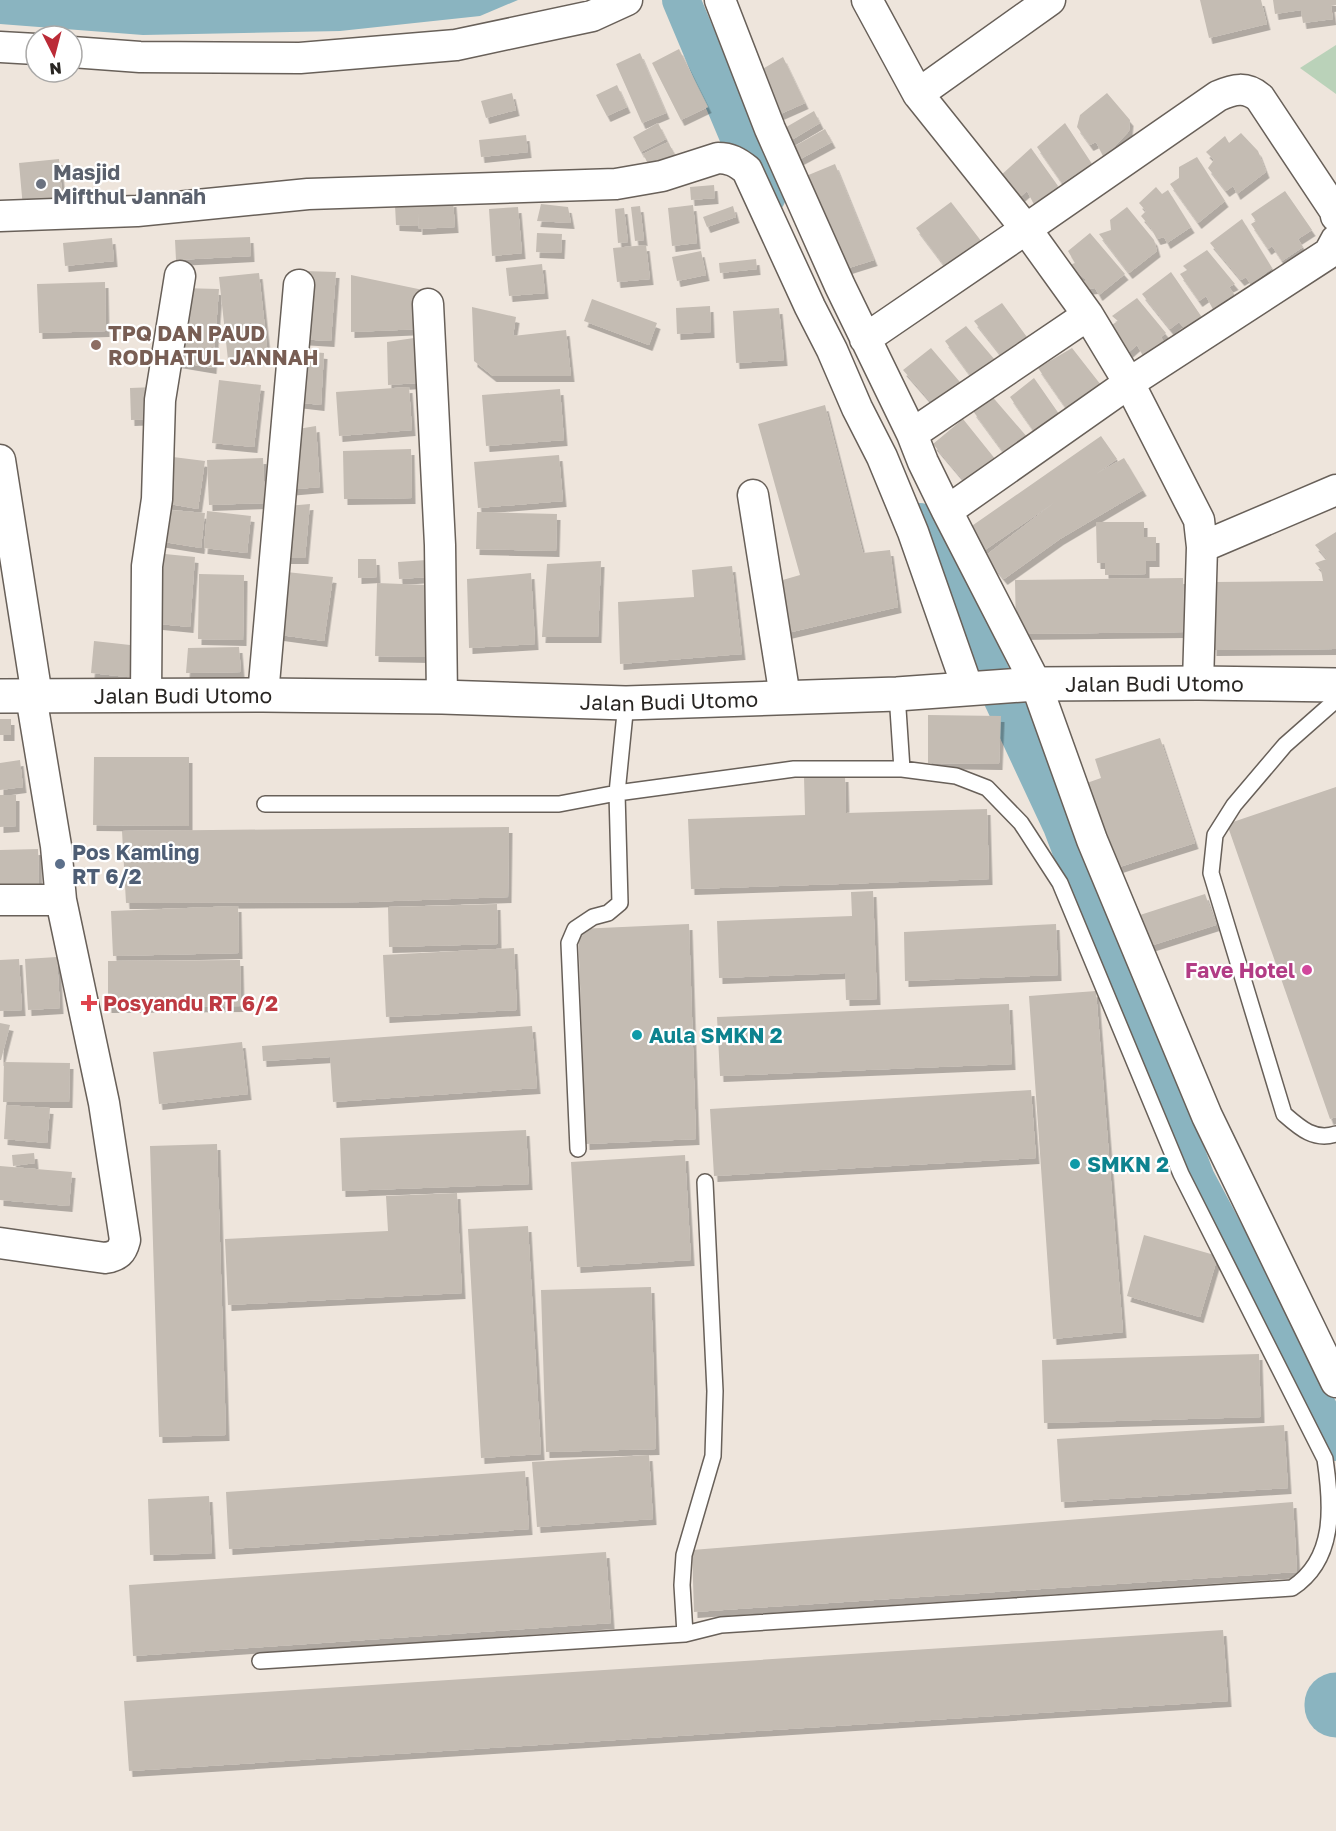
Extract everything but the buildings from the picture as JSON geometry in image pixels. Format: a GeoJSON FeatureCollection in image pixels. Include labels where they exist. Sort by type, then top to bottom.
{"type":"FeatureCollection","features":[{"type":"Feature","properties":{"kind":"main road","name":"Jalan Budi Utomo"},"geometry":{"type":"LineString","coordinates":[[23,696],[442,697],[626,703],[897,694],[1028,685],[1198,683],[1336,685]]}},
{"type":"Feature","properties":{"kind":"street"},"geometry":{"type":"LineString","coordinates":[[84,53],[140,57],[300,58],[445,46],[592,16],[627,0]]}},
{"type":"Feature","properties":{"kind":"street"},"geometry":{"type":"LineString","coordinates":[[720,0],[770,129],[865,339],[912,434],[1028,685],[1207,1116],[1336,1382]]}},
{"type":"Feature","properties":{"kind":"street"},"geometry":{"type":"LineString","coordinates":[[867,0],[918,94],[1026,229],[1088,315],[1129,383],[1199,520],[1202,547],[1198,683]]}},
{"type":"Feature","properties":{"kind":"street"},"geometry":{"type":"LineString","coordinates":[[918,94],[1050,0]]}},
{"type":"Feature","properties":{"kind":"street"},"geometry":{"type":"LineString","coordinates":[[0,47],[24,49]]}},
{"type":"Feature","properties":{"kind":"street"},"geometry":{"type":"LineString","coordinates":[[865,339],[1218,96],[1235,89],[1251,91],[1260,98],[1335,211],[1336,216]]}},
{"type":"Feature","properties":{"kind":"street"},"geometry":{"type":"LineString","coordinates":[[0,216],[137,211],[308,194],[616,184],[662,176],[718,158],[727,158],[738,163],[747,170],[882,457],[974,688]]}},
{"type":"Feature","properties":{"kind":"street"},"geometry":{"type":"LineString","coordinates":[[947,511],[1129,383],[1329,253],[1336,240]]}},
{"type":"Feature","properties":{"kind":"street"},"geometry":{"type":"LineString","coordinates":[[146,696],[147,566],[157,499],[160,400],[180,276]]}},
{"type":"Feature","properties":{"kind":"street"},"geometry":{"type":"LineString","coordinates":[[263,695],[299,285]]}},
{"type":"Feature","properties":{"kind":"street"},"geometry":{"type":"LineString","coordinates":[[428,304],[440,545],[442,697]]}},
{"type":"Feature","properties":{"kind":"street"},"geometry":{"type":"LineString","coordinates":[[912,434],[1088,315]]}},
{"type":"Feature","properties":{"kind":"street"},"geometry":{"type":"LineString","coordinates":[[0,460],[23,696],[56,846],[61,900],[104,1103],[125,1240],[123,1250],[116,1256],[105,1258],[0,1243]]}},
{"type":"Feature","properties":{"kind":"street"},"geometry":{"type":"LineString","coordinates":[[1202,547],[1336,490]]}},
{"type":"Feature","properties":{"kind":"street"},"geometry":{"type":"LineString","coordinates":[[753,495],[786,697]]}},
{"type":"Feature","properties":{"kind":"street"},"geometry":{"type":"LineString","coordinates":[[0,900],[61,900]]}},
{"type":"Feature","properties":{"kind":"lane"},"geometry":{"type":"LineString","coordinates":[[897,694],[902,769]]}},
{"type":"Feature","properties":{"kind":"lane"},"geometry":{"type":"LineString","coordinates":[[1336,700],[1285,745],[1234,805],[1215,835],[1211,873],[1284,1114],[1303,1131],[1324,1138],[1336,1134]]}},
{"type":"Feature","properties":{"kind":"lane"},"geometry":{"type":"LineString","coordinates":[[578,1149],[569,943],[575,928],[593,916],[608,913],[620,903],[617,793],[626,703]]}},
{"type":"Feature","properties":{"kind":"lane"},"geometry":{"type":"LineString","coordinates":[[260,1661],[685,1634],[721,1625],[1292,1588],[1312,1572],[1321,1556],[1327,1534],[1330,1496],[1325,1459],[1181,1174],[1060,884],[1021,823],[987,788],[956,776],[902,769],[794,769],[617,793],[559,804],[265,804]]}},
{"type":"Feature","properties":{"kind":"lane"},"geometry":{"type":"LineString","coordinates":[[685,1634],[682,1585],[684,1555],[713,1456],[716,1390],[705,1182]]}},
{"type":"Feature","properties":{"kind":"green space"},"geometry":{"type":"Polygon","coordinates":[[[1336,45],[1336,94],[1300,68],[1336,45]]]}},
{"type":"Feature","properties":{"kind":"water"},"geometry":{"type":"Polygon","coordinates":[[[0,0],[518,0],[480,16],[340,31],[143,35],[84,30],[84,24],[24,24],[24,26],[0,24],[0,0]]]}},
{"type":"Feature","properties":{"kind":"waterway"},"geometry":{"type":"LineString","coordinates":[[681,0],[737,133],[767,196]]}},
{"type":"Feature","properties":{"kind":"waterway"},"geometry":{"type":"LineString","coordinates":[[920,522],[1062,826],[1196,1179],[1336,1442]]}},
{"type":"Feature","properties":{"kind":"place","name":"Masjid Mifthul Jannah"},"geometry":{"type":"Point","coordinates":[41,184]}},
{"type":"Feature","properties":{"kind":"place","name":"TPQ DAN PAUD RODHATUL JANNAH"},"geometry":{"type":"Point","coordinates":[96,345]}},
{"type":"Feature","properties":{"kind":"place","name":"Pos Kamling RT 6/2"},"geometry":{"type":"Point","coordinates":[60,864]}},
{"type":"Feature","properties":{"kind":"place","name":"Fave Hotel"},"geometry":{"type":"Point","coordinates":[1307,970]}},
{"type":"Feature","properties":{"kind":"place","name":"Posyandu RT 6/2"},"geometry":{"type":"Point","coordinates":[89,1003]}},
{"type":"Feature","properties":{"kind":"place","name":"Aula SMKN 2"},"geometry":{"type":"Point","coordinates":[637,1035]}},
{"type":"Feature","properties":{"kind":"place","name":"SMKN 2"},"geometry":{"type":"Point","coordinates":[1075,1164]}}]}
